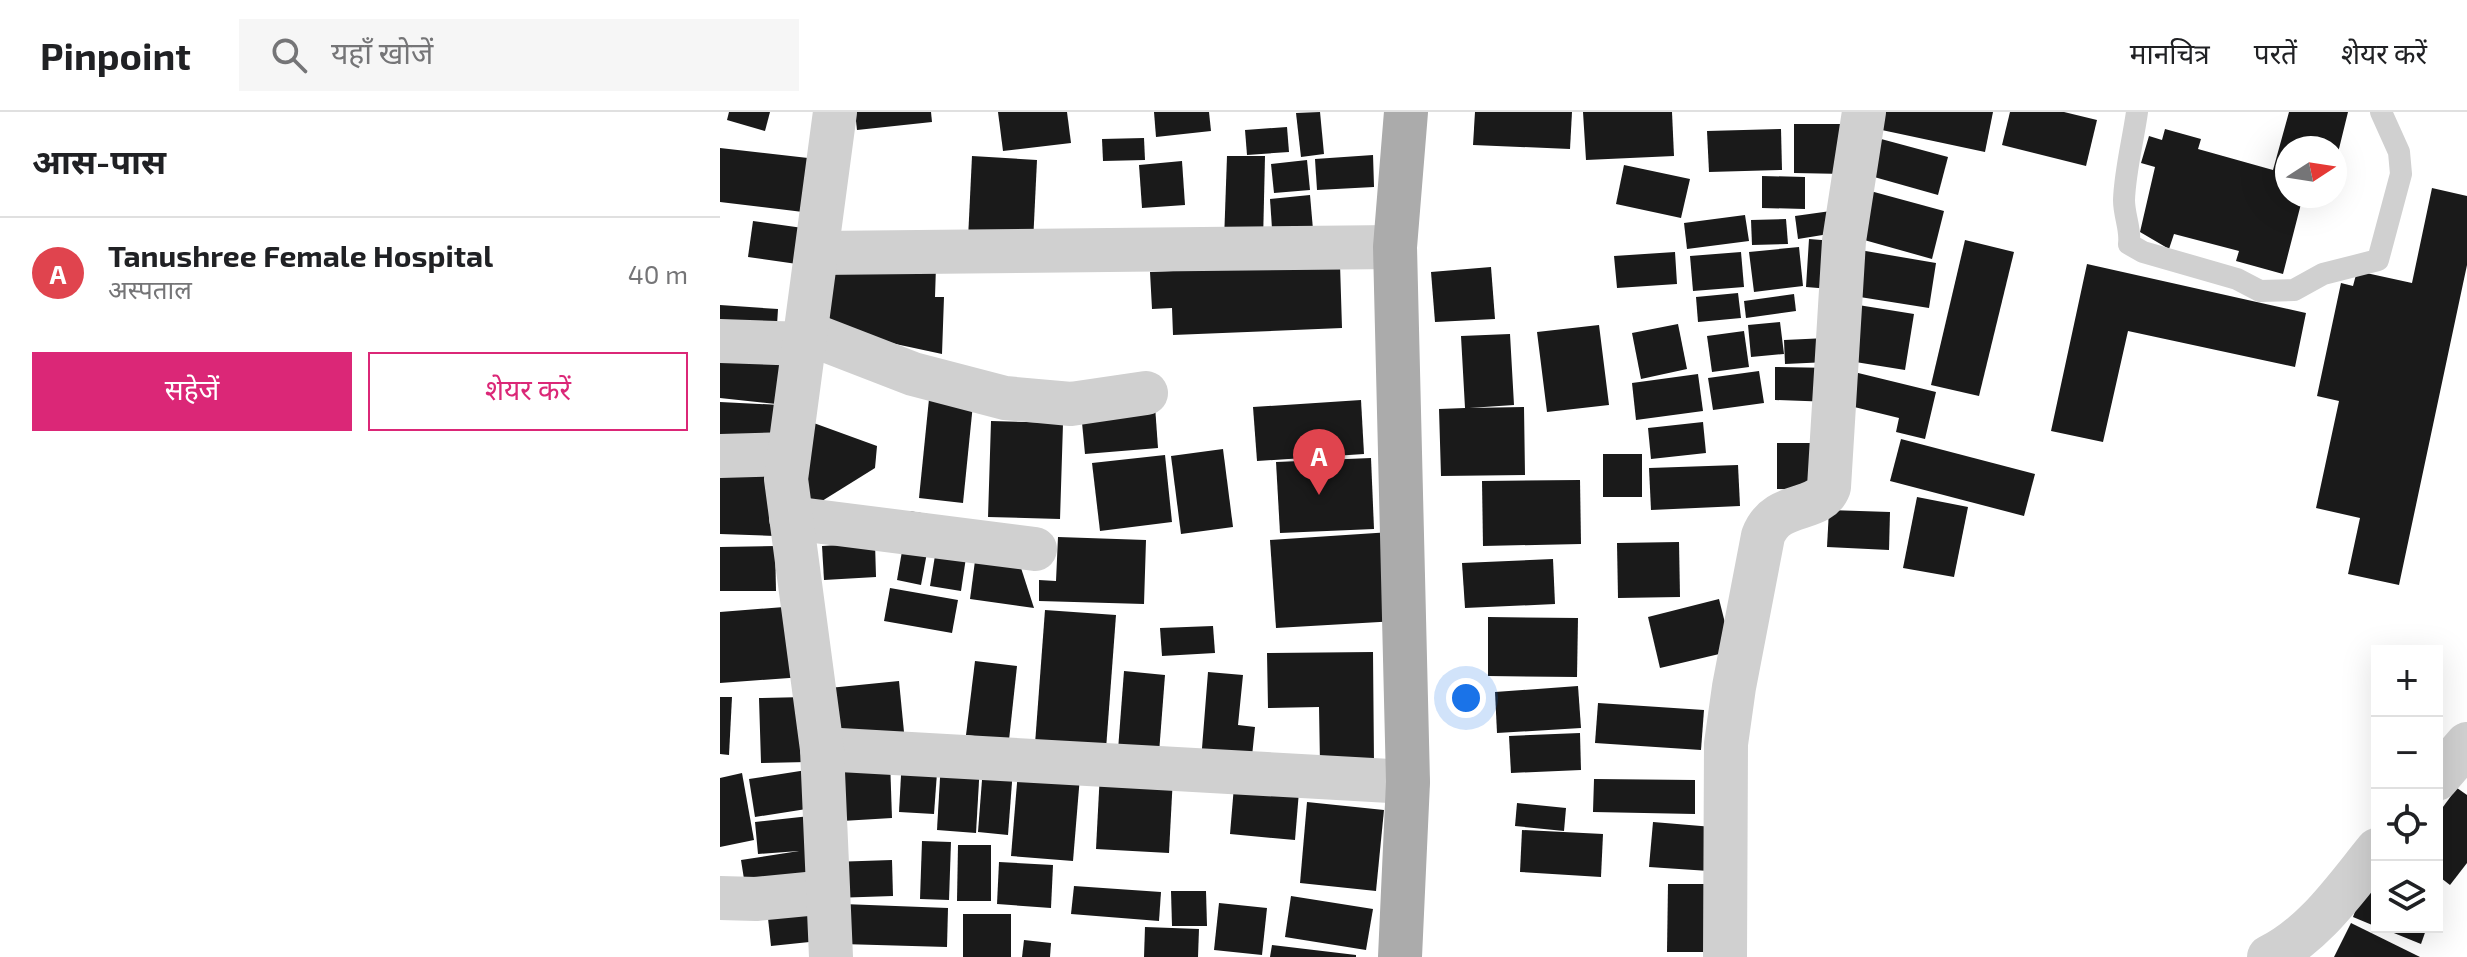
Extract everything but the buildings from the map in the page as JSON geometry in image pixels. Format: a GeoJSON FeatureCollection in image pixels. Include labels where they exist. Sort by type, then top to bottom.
{"type":"FeatureCollection","features":[{"type":"Feature","properties":{"kind":"main road"},"geometry":{"type":"LineString","coordinates":[[1400,957],[1408,782],[1395,247],[1406,112]]}},
{"type":"Feature","properties":{"kind":"street"},"geometry":{"type":"LineString","coordinates":[[1725,957],[1726,744],[1734,687],[1768,522],[1775,516],[1821,499],[1829,487],[1844,241],[1864,112]]}},
{"type":"Feature","properties":{"kind":"street"},"geometry":{"type":"LineString","coordinates":[[824,115],[818,253],[786,479],[822,749],[831,957]]}},
{"type":"Feature","properties":{"kind":"street"},"geometry":{"type":"LineString","coordinates":[[818,253],[1395,247]]}},
{"type":"Feature","properties":{"kind":"street"},"geometry":{"type":"LineString","coordinates":[[720,341],[806,338],[913,374],[1005,398],[1071,404],[1146,393]]}},
{"type":"Feature","properties":{"kind":"street"},"geometry":{"type":"LineString","coordinates":[[720,456],[789,454]]}},
{"type":"Feature","properties":{"kind":"street"},"geometry":{"type":"LineString","coordinates":[[791,518],[1035,549]]}},
{"type":"Feature","properties":{"kind":"street"},"geometry":{"type":"LineString","coordinates":[[2443,772],[2467,744]]}},
{"type":"Feature","properties":{"kind":"street"},"geometry":{"type":"LineString","coordinates":[[822,749],[1408,782]]}},
{"type":"Feature","properties":{"kind":"street"},"geometry":{"type":"LineString","coordinates":[[2269,957],[2287,948],[2319,920],[2371,857]]}},
{"type":"Feature","properties":{"kind":"street"},"geometry":{"type":"LineString","coordinates":[[720,898],[756,899],[828,892]]}},
{"type":"Feature","properties":{"kind":"lane"},"geometry":{"type":"LineString","coordinates":[[2137,112],[2124,199],[2129,244],[2143,252],[2237,279],[2260,291],[2294,290],[2323,274],[2378,260],[2401,174],[2399,152],[2381,112]]}},
{"type":"Feature","properties":{"kind":"place","name":"Tanushree Female Hospital"},"geometry":{"type":"Point","coordinates":[1319,495]}}]}
